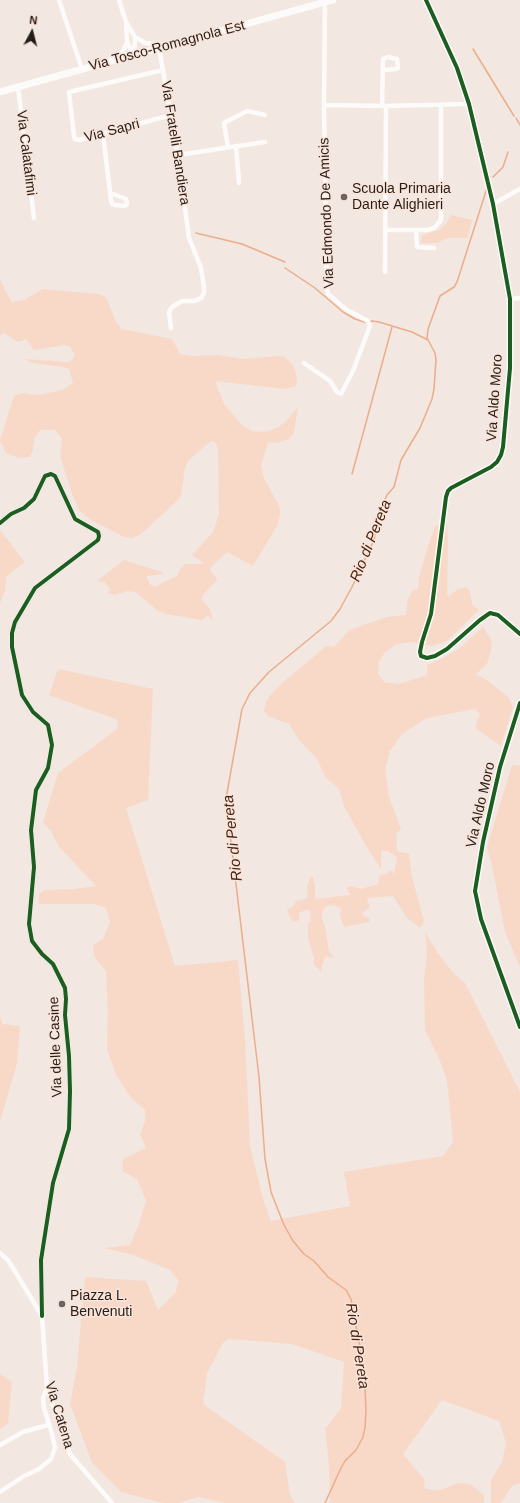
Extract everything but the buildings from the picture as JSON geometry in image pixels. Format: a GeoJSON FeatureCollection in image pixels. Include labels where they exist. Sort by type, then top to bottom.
{"type":"FeatureCollection","features":[{"type":"Feature","properties":{"kind":"main road","name":"Via Tosco-Romagnola Est"},"geometry":{"type":"LineString","coordinates":[[0,92],[334,0]]}},
{"type":"Feature","properties":{"kind":"main road","name":"Via Aldo Moro"},"geometry":{"type":"LineString","coordinates":[[426,0],[457,68],[469,104],[493,204],[510,300],[510,368],[502,452],[499,459],[491,467],[454,486],[448,491],[444,506],[431,614],[420,652],[421,656],[427,658],[435,656],[447,649],[480,620],[490,614],[498,614],[520,634]]}},
{"type":"Feature","properties":{"kind":"main road","name":"Via Aldo Moro"},"geometry":{"type":"LineString","coordinates":[[520,703],[497,781],[483,842],[475,891],[481,919],[520,1027]]}},
{"type":"Feature","properties":{"kind":"street"},"geometry":{"type":"LineString","coordinates":[[59,0],[82,69]]}},
{"type":"Feature","properties":{"kind":"street"},"geometry":{"type":"LineString","coordinates":[[119,0],[126,22],[135,37],[145,43],[167,46]]}},
{"type":"Feature","properties":{"kind":"street","name":"Via Edmondo De Amicis"},"geometry":{"type":"LineString","coordinates":[[304,363],[330,381],[337,392],[341,394],[353,371],[370,326],[368,321],[347,310],[328,294],[327,290],[324,105],[325,2]]}},
{"type":"Feature","properties":{"kind":"street"},"geometry":{"type":"LineString","coordinates":[[126,22],[127,41],[134,55]]}},
{"type":"Feature","properties":{"kind":"street"},"geometry":{"type":"LineString","coordinates":[[134,55],[135,37]]}},
{"type":"Feature","properties":{"kind":"street"},"geometry":{"type":"LineString","coordinates":[[116,60],[123,52],[127,41]]}},
{"type":"Feature","properties":{"kind":"street","name":"Via Fratelli Bandiera"},"geometry":{"type":"LineString","coordinates":[[159,48],[178,155],[189,238],[201,268],[204,282],[204,293],[201,298],[195,301],[182,301],[172,307],[169,312],[171,328]]}},
{"type":"Feature","properties":{"kind":"street","name":"Via Sapri"},"geometry":{"type":"LineString","coordinates":[[163,70],[69,92],[74,136],[75,139],[78,140],[171,115]]}},
{"type":"Feature","properties":{"kind":"street"},"geometry":{"type":"LineString","coordinates":[[383,70],[385,272]]}},
{"type":"Feature","properties":{"kind":"street","name":"Via Calatafimi"},"geometry":{"type":"LineString","coordinates":[[18,87],[34,218]]}},
{"type":"Feature","properties":{"kind":"street"},"geometry":{"type":"LineString","coordinates":[[324,105],[384,106],[469,104]]}},
{"type":"Feature","properties":{"kind":"street"},"geometry":{"type":"LineString","coordinates":[[385,230],[427,230],[434,228],[441,220],[441,105]]}},
{"type":"Feature","properties":{"kind":"street"},"geometry":{"type":"LineString","coordinates":[[228,147],[224,123],[247,111],[265,115]]}},
{"type":"Feature","properties":{"kind":"street"},"geometry":{"type":"LineString","coordinates":[[103,134],[110,192]]}},
{"type":"Feature","properties":{"kind":"street"},"geometry":{"type":"LineString","coordinates":[[178,155],[265,142]]}},
{"type":"Feature","properties":{"kind":"street"},"geometry":{"type":"LineString","coordinates":[[236,146],[239,183]]}},
{"type":"Feature","properties":{"kind":"street"},"geometry":{"type":"LineString","coordinates":[[493,204],[520,189]]}},
{"type":"Feature","properties":{"kind":"street"},"geometry":{"type":"LineString","coordinates":[[416,231],[417,247],[434,248]]}},
{"type":"Feature","properties":{"kind":"street"},"geometry":{"type":"LineString","coordinates":[[510,300],[520,298]]}},
{"type":"Feature","properties":{"kind":"street","name":"Via delle Casine"},"geometry":{"type":"LineString","coordinates":[[0,523],[11,514],[24,508],[34,499],[45,476],[51,474],[55,476],[75,519],[98,532],[99,536],[98,540],[35,588],[16,622],[12,633],[12,647],[22,695],[33,712],[48,725],[52,745],[48,768],[36,790],[31,830],[34,867],[29,924],[32,941],[53,964],[58,972],[64,988],[69,1056],[70,1091],[68,1129],[53,1183],[41,1260],[42,1316]]}},
{"type":"Feature","properties":{"kind":"street","name":"Via Catena"},"geometry":{"type":"LineString","coordinates":[[0,1253],[8,1260],[42,1316],[47,1388],[70,1454],[112,1503]]}},
{"type":"Feature","properties":{"kind":"street"},"geometry":{"type":"LineString","coordinates":[[0,1492],[24,1476],[39,1469],[51,1459],[55,1448],[52,1434],[48,1425],[43,1398],[47,1388]]}},
{"type":"Feature","properties":{"kind":"street"},"geometry":{"type":"LineString","coordinates":[[0,1446],[23,1432],[48,1425]]}},
{"type":"Feature","properties":{"kind":"shaded area"},"geometry":{"type":"Polygon","coordinates":[[[451,215],[472,220],[467,238],[448,238],[436,243],[421,243],[422,235],[439,230],[446,224],[451,215]]]}},
{"type":"Feature","properties":{"kind":"shaded area"},"geometry":{"type":"Polygon","coordinates":[[[0,279],[12,302],[24,300],[43,289],[98,294],[106,297],[116,322],[122,329],[172,339],[180,354],[193,356],[217,355],[244,359],[278,356],[285,357],[293,365],[297,378],[296,386],[285,389],[215,381],[224,404],[242,425],[252,431],[265,432],[277,428],[287,420],[298,407],[294,433],[289,439],[276,443],[268,442],[261,466],[264,478],[279,506],[280,513],[278,524],[253,566],[227,552],[210,568],[217,580],[203,595],[202,600],[210,609],[213,621],[208,615],[201,620],[158,611],[135,592],[127,591],[115,595],[108,593],[111,589],[104,582],[97,581],[124,560],[162,572],[162,574],[147,576],[150,584],[154,587],[177,576],[185,564],[205,564],[192,555],[213,532],[219,514],[218,450],[216,443],[212,441],[188,461],[185,468],[181,496],[141,534],[132,538],[124,537],[91,520],[80,511],[72,494],[60,456],[62,439],[55,430],[40,430],[35,437],[33,450],[30,457],[19,458],[6,453],[0,440],[14,396],[22,393],[39,395],[62,390],[73,383],[69,369],[33,363],[25,359],[67,362],[71,361],[75,356],[70,346],[65,345],[34,350],[26,339],[18,342],[4,333],[0,336],[0,279]]]}},
{"type":"Feature","properties":{"kind":"shaded area"},"geometry":{"type":"Polygon","coordinates":[[[447,524],[447,594],[449,596],[458,589],[466,587],[470,591],[472,604],[479,610],[447,641],[432,646],[412,642],[397,644],[385,652],[379,662],[378,674],[384,682],[399,684],[427,675],[427,665],[460,648],[483,627],[492,641],[491,651],[487,664],[476,674],[487,680],[508,697],[513,707],[501,746],[475,728],[480,714],[475,709],[427,718],[402,734],[390,751],[385,771],[389,797],[401,829],[396,834],[397,851],[409,854],[412,877],[424,921],[420,928],[407,918],[393,896],[367,898],[370,907],[362,913],[364,917],[369,918],[369,922],[344,927],[340,915],[341,908],[330,905],[324,908],[322,919],[325,926],[329,952],[334,958],[326,956],[321,972],[314,965],[314,958],[308,938],[308,924],[311,920],[310,911],[306,910],[299,913],[299,920],[294,922],[290,918],[287,909],[294,906],[296,901],[306,899],[308,893],[307,886],[311,876],[313,877],[315,887],[315,899],[351,895],[346,888],[351,886],[361,889],[378,884],[379,876],[382,874],[388,874],[389,871],[392,871],[394,874],[397,857],[388,851],[381,851],[381,869],[366,846],[344,806],[339,789],[326,778],[317,759],[299,740],[289,724],[268,716],[264,711],[266,702],[270,695],[280,685],[326,646],[334,647],[349,630],[387,617],[406,615],[408,599],[412,591],[418,589],[419,578],[435,526],[447,524]]]}},
{"type":"Feature","properties":{"kind":"shaded area"},"geometry":{"type":"Polygon","coordinates":[[[0,530],[25,562],[6,577],[5,590],[0,603],[0,530]]]}},
{"type":"Feature","properties":{"kind":"shaded area"},"geometry":{"type":"Polygon","coordinates":[[[58,669],[153,689],[148,800],[126,808],[175,966],[238,960],[245,1039],[250,1146],[263,1199],[271,1221],[350,1206],[344,1172],[443,1156],[453,1142],[447,1080],[440,1061],[425,1030],[424,980],[427,953],[425,932],[438,953],[454,974],[465,983],[520,1092],[520,1483],[512,1486],[501,1503],[491,1503],[491,1480],[502,1462],[506,1443],[499,1421],[442,1400],[403,1454],[424,1479],[425,1489],[441,1490],[458,1483],[470,1484],[484,1495],[484,1503],[330,1503],[329,1464],[325,1429],[341,1408],[344,1362],[292,1344],[228,1339],[223,1343],[207,1373],[203,1404],[285,1462],[290,1495],[295,1503],[226,1503],[198,1497],[179,1503],[163,1503],[121,1492],[92,1463],[70,1404],[77,1367],[85,1277],[146,1281],[158,1310],[176,1292],[178,1280],[170,1270],[133,1255],[104,1248],[130,1245],[139,1224],[146,1201],[137,1179],[122,1171],[123,1159],[146,1148],[140,1134],[145,1121],[145,1110],[132,1099],[116,1075],[107,1049],[108,1014],[106,971],[94,956],[93,945],[103,939],[110,922],[106,908],[94,904],[39,904],[39,894],[45,890],[75,889],[96,886],[59,847],[50,830],[43,822],[58,773],[117,729],[118,720],[49,695],[58,669]]]}},
{"type":"Feature","properties":{"kind":"shaded area"},"geometry":{"type":"Polygon","coordinates":[[[512,765],[520,766],[520,967],[505,932],[487,847],[512,765]]]}},
{"type":"Feature","properties":{"kind":"shaded area"},"geometry":{"type":"Polygon","coordinates":[[[0,1014],[2,1024],[20,1026],[17,1063],[0,1122],[0,1014]]]}},
{"type":"Feature","properties":{"kind":"shaded area"},"geometry":{"type":"Polygon","coordinates":[[[0,1374],[12,1382],[8,1424],[0,1429],[0,1374]]]}},
{"type":"Feature","properties":{"kind":"waterway"},"geometry":{"type":"LineString","coordinates":[[473,49],[514,116]]}},
{"type":"Feature","properties":{"kind":"waterway"},"geometry":{"type":"LineString","coordinates":[[516,118],[520,125]]}},
{"type":"Feature","properties":{"kind":"waterway","name":"Rio di Pereta"},"geometry":{"type":"LineString","coordinates":[[493,177],[503,167],[508,152]]}},
{"type":"Feature","properties":{"kind":"waterway","name":"Rio di Pereta"},"geometry":{"type":"LineString","coordinates":[[325,1503],[345,1461],[356,1450],[363,1437],[366,1410],[364,1368],[351,1299],[346,1290],[328,1277],[293,1241],[284,1225],[271,1192],[265,1159],[259,1077],[228,817],[227,793],[242,709],[250,693],[269,672],[331,621],[340,609],[352,587],[374,540],[378,516],[387,495],[394,487],[401,460],[420,428],[432,399],[436,360],[435,353],[427,338],[428,329],[440,296],[454,287],[457,282],[487,188]]}},
{"type":"Feature","properties":{"kind":"waterway"},"geometry":{"type":"LineString","coordinates":[[196,233],[242,244],[285,262]]}},
{"type":"Feature","properties":{"kind":"waterway"},"geometry":{"type":"LineString","coordinates":[[285,268],[315,288],[343,312],[355,319],[364,322],[379,322],[412,332],[428,340]]}},
{"type":"Feature","properties":{"kind":"waterway"},"geometry":{"type":"LineString","coordinates":[[352,474],[392,327]]}},
{"type":"Feature","properties":{"kind":"cycle path"},"geometry":{"type":"LineString","coordinates":[[426,0],[457,68],[469,104],[493,204],[510,299],[510,368],[501,455],[497,462],[491,467],[451,488],[446,497],[431,614],[420,652],[421,656],[427,658],[435,656],[447,649],[490,613],[498,615],[520,634]]}},
{"type":"Feature","properties":{"kind":"cycle path"},"geometry":{"type":"LineString","coordinates":[[0,523],[11,514],[24,508],[34,499],[45,476],[51,474],[55,476],[75,519],[98,532],[99,536],[98,540],[35,588],[15,622],[12,633],[12,647],[22,695],[33,712],[48,725],[52,745],[48,768],[36,790],[31,830],[34,867],[29,924],[32,941],[42,954],[53,964],[65,988],[65,1015],[69,1056],[69,1129],[53,1183],[41,1260],[42,1316]]}},
{"type":"Feature","properties":{"kind":"cycle path"},"geometry":{"type":"LineString","coordinates":[[520,703],[500,767],[483,842],[475,891],[481,919],[520,1027]]}},
{"type":"Feature","properties":{"kind":"place","name":"Scuola Primaria Dante Alighieri"},"geometry":{"type":"Point","coordinates":[344,197]}},
{"type":"Feature","properties":{"kind":"place","name":"Piazza L. Benvenuti"},"geometry":{"type":"Point","coordinates":[62,1304]}}]}
